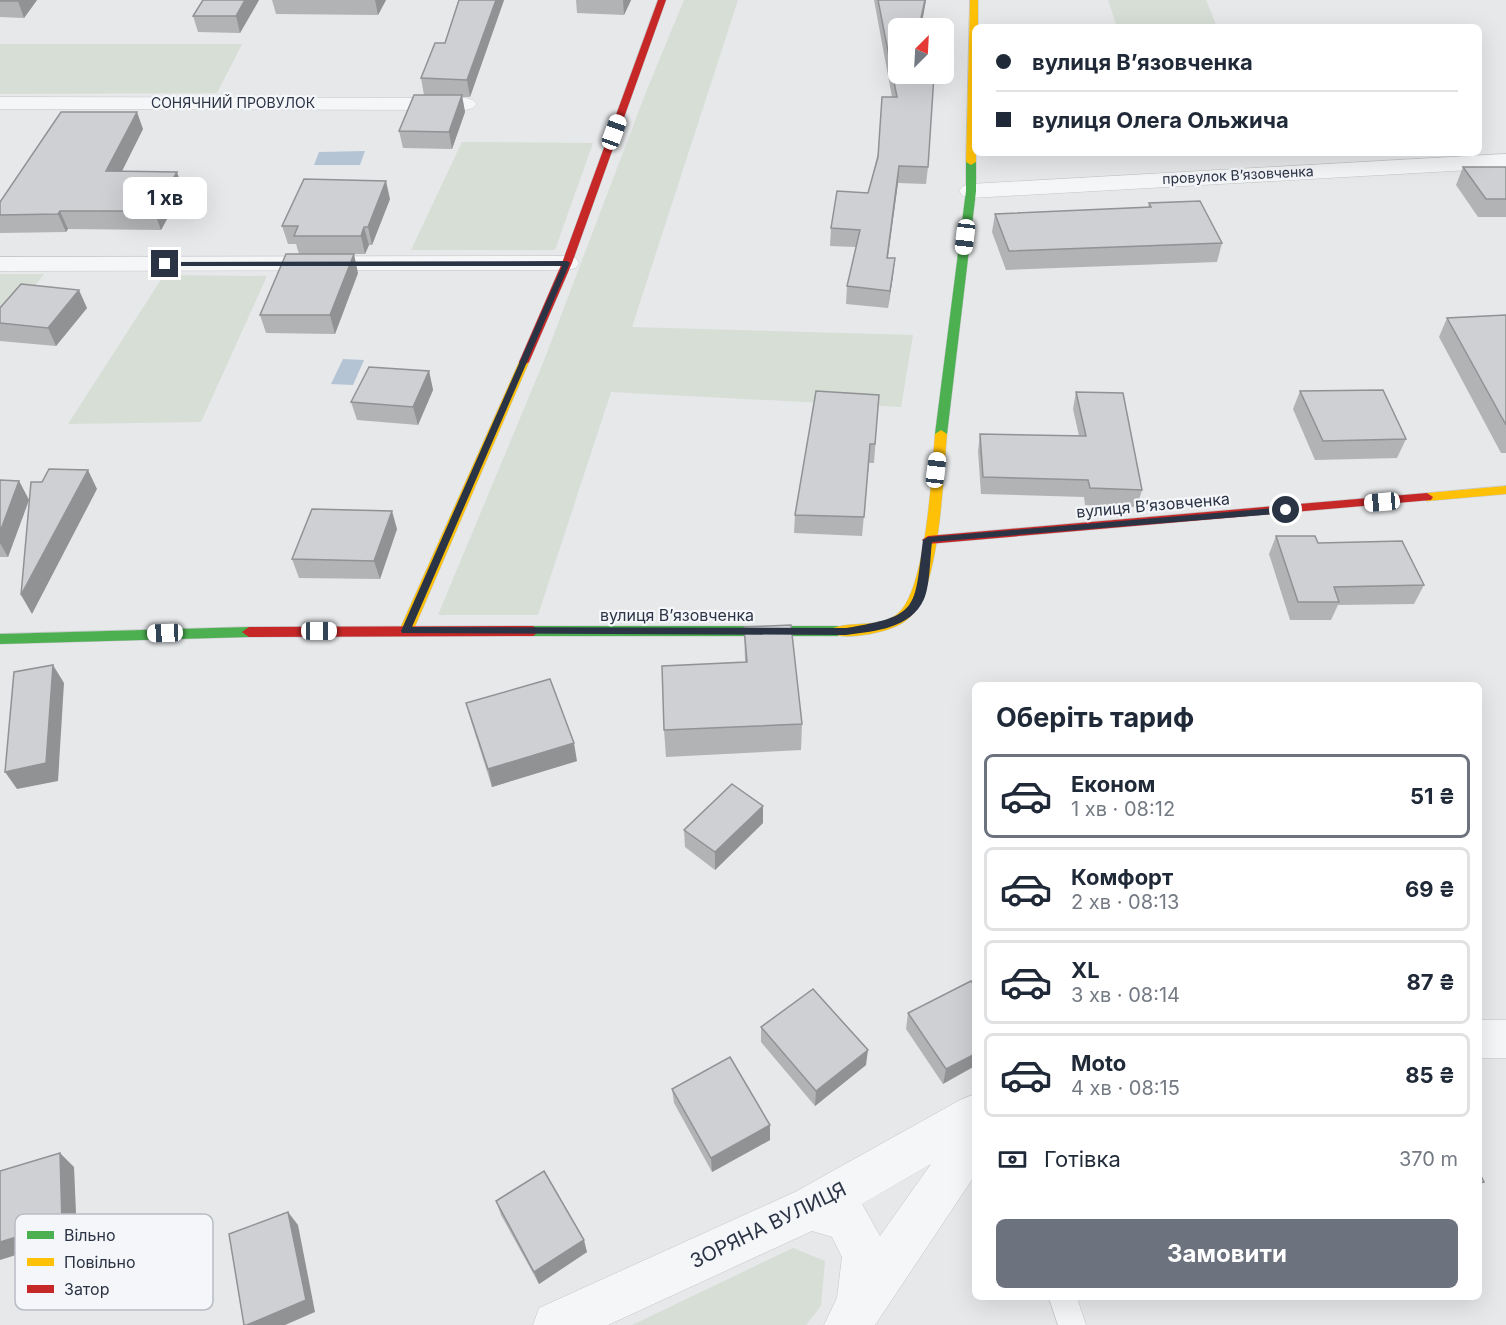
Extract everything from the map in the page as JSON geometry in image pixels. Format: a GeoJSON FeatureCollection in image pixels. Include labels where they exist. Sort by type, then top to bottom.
{"type":"FeatureCollection","features":[{"type":"Feature","properties":{"kind":"street"},"geometry":{"type":"LineString","coordinates":[[406,631],[567,263],[662,0]]}},
{"type":"Feature","properties":{"kind":"street"},"geometry":{"type":"LineString","coordinates":[[973,24],[974,0]]}},
{"type":"Feature","properties":{"kind":"street"},"geometry":{"type":"LineString","coordinates":[[928,540],[970,191],[972,96]]}},
{"type":"Feature","properties":{"kind":"street","name":"СОНЯЧНИЙ ПРОВУЛОК"},"geometry":{"type":"LineString","coordinates":[[0,103],[466,104]]}},
{"type":"Feature","properties":{"kind":"street","name":"провулок Вʼязовченка"},"geometry":{"type":"LineString","coordinates":[[970,191],[1506,161]]}},
{"type":"Feature","properties":{"kind":"street"},"geometry":{"type":"LineString","coordinates":[[0,264],[567,263]]}},
{"type":"Feature","properties":{"kind":"street","name":"вулиця Вʼязовченка"},"geometry":{"type":"LineString","coordinates":[[0,639],[188,632],[846,631],[885,625],[904,617],[920,598],[928,540],[1506,490]]}},
{"type":"Feature","properties":{"kind":"street"},"geometry":{"type":"LineString","coordinates":[[1482,1039],[1506,1039]]}},
{"type":"Feature","properties":{"kind":"street","name":"ЗОРЯНА ВУЛИЦЯ"},"geometry":{"type":"LineString","coordinates":[[556,1325],[811,1208],[972,1118]]}},
{"type":"Feature","properties":{"kind":"street"},"geometry":{"type":"LineString","coordinates":[[854,1316],[972,1141]]}},
{"type":"Feature","properties":{"kind":"street"},"geometry":{"type":"LineString","coordinates":[[811,1208],[847,1220],[865,1254],[854,1316]]}},
{"type":"Feature","properties":{"kind":"lane"},"geometry":{"type":"LineString","coordinates":[[1064,1300],[1072,1325]]}},
{"type":"Feature","properties":{"kind":"shaded area"},"geometry":{"type":"Polygon","coordinates":[[[684,0],[738,0],[632,327],[913,335],[901,407],[611,392],[538,615],[438,615],[543,363],[646,92],[684,0]]]}},
{"type":"Feature","properties":{"kind":"shaded area"},"geometry":{"type":"Polygon","coordinates":[[[1108,0],[1206,0],[1216,24],[1116,24],[1108,0]]]}},
{"type":"Feature","properties":{"kind":"shaded area"},"geometry":{"type":"Polygon","coordinates":[[[0,44],[242,44],[217,93],[0,94],[0,44]]]}},
{"type":"Feature","properties":{"kind":"shaded area"},"geometry":{"type":"Polygon","coordinates":[[[462,142],[593,143],[555,250],[411,250],[462,142]]]}},
{"type":"Feature","properties":{"kind":"shaded area"},"geometry":{"type":"Polygon","coordinates":[[[0,274],[44,274],[0,330],[0,274]]]}},
{"type":"Feature","properties":{"kind":"shaded area"},"geometry":{"type":"Polygon","coordinates":[[[164,275],[267,276],[201,422],[68,424],[164,275]]]}},
{"type":"Feature","properties":{"kind":"shaded area"},"geometry":{"type":"Polygon","coordinates":[[[793,1248],[825,1261],[821,1306],[806,1325],[632,1325],[793,1248]]]}},
{"type":"Feature","properties":{"kind":"water"},"geometry":{"type":"Polygon","coordinates":[[[365,151],[360,165],[314,165],[319,152],[365,151]]]}},
{"type":"Feature","properties":{"kind":"water"},"geometry":{"type":"Polygon","coordinates":[[[343,359],[364,360],[353,385],[331,384],[343,359]]]}},
{"type":"Feature","properties":{"kind":"building"},"geometry":{"type":"Polygon","coordinates":[[[203,0],[245,0],[236,16],[193,16],[203,0]]]}},
{"type":"Feature","properties":{"kind":"building"},"geometry":{"type":"Polygon","coordinates":[[[459,0],[496,0],[467,80],[421,78],[435,43],[445,43],[459,0]]]}},
{"type":"Feature","properties":{"kind":"building"},"geometry":{"type":"Polygon","coordinates":[[[878,0],[925,0],[921,18],[888,18],[888,51],[878,0]]]}},
{"type":"Feature","properties":{"kind":"building"},"geometry":{"type":"Polygon","coordinates":[[[894,84],[933,84],[928,167],[899,166],[887,258],[895,258],[890,291],[847,286],[860,230],[831,228],[837,191],[868,193],[878,157],[882,97],[897,97],[894,84]]]}},
{"type":"Feature","properties":{"kind":"building"},"geometry":{"type":"Polygon","coordinates":[[[414,95],[462,95],[449,132],[399,131],[414,95]]]}},
{"type":"Feature","properties":{"kind":"building"},"geometry":{"type":"Polygon","coordinates":[[[61,112],[137,112],[106,171],[177,172],[154,211],[60,211],[58,214],[0,215],[0,202],[61,112]]]}},
{"type":"Feature","properties":{"kind":"building"},"geometry":{"type":"Polygon","coordinates":[[[1463,167],[1506,167],[1506,199],[1486,199],[1463,167]]]}},
{"type":"Feature","properties":{"kind":"building"},"geometry":{"type":"Polygon","coordinates":[[[304,179],[386,181],[368,227],[364,227],[361,236],[294,236],[298,226],[282,226],[304,179]]]}},
{"type":"Feature","properties":{"kind":"building"},"geometry":{"type":"Polygon","coordinates":[[[1200,201],[1222,243],[1009,251],[995,214],[1151,207],[1149,203],[1200,201]]]}},
{"type":"Feature","properties":{"kind":"building"},"geometry":{"type":"Polygon","coordinates":[[[286,254],[354,254],[330,315],[260,315],[286,254]]]}},
{"type":"Feature","properties":{"kind":"building"},"geometry":{"type":"Polygon","coordinates":[[[21,284],[79,290],[48,328],[0,323],[0,308],[21,284]]]}},
{"type":"Feature","properties":{"kind":"building"},"geometry":{"type":"Polygon","coordinates":[[[1506,315],[1506,425],[1447,318],[1506,315]]]}},
{"type":"Feature","properties":{"kind":"building"},"geometry":{"type":"Polygon","coordinates":[[[369,367],[429,371],[413,407],[351,402],[369,367]]]}},
{"type":"Feature","properties":{"kind":"building"},"geometry":{"type":"Polygon","coordinates":[[[1383,390],[1406,439],[1323,441],[1300,391],[1383,390]]]}},
{"type":"Feature","properties":{"kind":"building"},"geometry":{"type":"Polygon","coordinates":[[[816,391],[879,395],[875,444],[870,444],[864,517],[795,515],[816,391]]]}},
{"type":"Feature","properties":{"kind":"building"},"geometry":{"type":"Polygon","coordinates":[[[1076,392],[1123,393],[1142,490],[1090,488],[1088,480],[983,477],[980,434],[1086,436],[1076,392]]]}},
{"type":"Feature","properties":{"kind":"building"},"geometry":{"type":"Polygon","coordinates":[[[49,469],[88,470],[21,595],[31,482],[42,482],[49,469]]]}},
{"type":"Feature","properties":{"kind":"building"},"geometry":{"type":"Polygon","coordinates":[[[0,480],[19,481],[0,532],[0,480]]]}},
{"type":"Feature","properties":{"kind":"building"},"geometry":{"type":"Polygon","coordinates":[[[312,509],[392,511],[374,561],[292,559],[312,509]]]}},
{"type":"Feature","properties":{"kind":"building"},"geometry":{"type":"Polygon","coordinates":[[[1276,536],[1315,536],[1318,543],[1402,541],[1424,585],[1334,587],[1339,602],[1298,602],[1276,536]]]}},
{"type":"Feature","properties":{"kind":"building"},"geometry":{"type":"Polygon","coordinates":[[[791,625],[802,724],[664,730],[662,666],[747,662],[744,627],[791,625]]]}},
{"type":"Feature","properties":{"kind":"building"},"geometry":{"type":"Polygon","coordinates":[[[53,665],[46,763],[5,772],[14,672],[53,665]]]}},
{"type":"Feature","properties":{"kind":"building"},"geometry":{"type":"Polygon","coordinates":[[[550,679],[574,743],[488,769],[466,703],[550,679]]]}},
{"type":"Feature","properties":{"kind":"building"},"geometry":{"type":"Polygon","coordinates":[[[732,784],[763,806],[715,852],[684,830],[732,784]]]}},
{"type":"Feature","properties":{"kind":"building"},"geometry":{"type":"Polygon","coordinates":[[[971,981],[972,1056],[946,1069],[908,1013],[971,981]]]}},
{"type":"Feature","properties":{"kind":"building"},"geometry":{"type":"Polygon","coordinates":[[[813,989],[868,1050],[816,1091],[761,1027],[813,989]]]}},
{"type":"Feature","properties":{"kind":"building"},"geometry":{"type":"Polygon","coordinates":[[[730,1057],[770,1125],[711,1158],[672,1089],[730,1057]]]}},
{"type":"Feature","properties":{"kind":"building"},"geometry":{"type":"Polygon","coordinates":[[[60,1153],[62,1214],[15,1214],[15,1237],[0,1242],[0,1171],[60,1153]]]}},
{"type":"Feature","properties":{"kind":"building"},"geometry":{"type":"Polygon","coordinates":[[[544,1171],[584,1240],[534,1272],[496,1201],[544,1171]]]}},
{"type":"Feature","properties":{"kind":"building"},"geometry":{"type":"Polygon","coordinates":[[[288,1212],[306,1300],[244,1325],[229,1234],[288,1212]]]}},
{"type":"Feature","properties":{"kind":"traffic: fast"},"geometry":{"type":"LineString","coordinates":[[941,434],[971,191],[971,162]]}},
{"type":"Feature","properties":{"kind":"traffic: fast"},"geometry":{"type":"LineString","coordinates":[[533,631],[838,631]]}},
{"type":"Feature","properties":{"kind":"traffic: fast"},"geometry":{"type":"LineString","coordinates":[[0,639],[249,632]]}},
{"type":"Feature","properties":{"kind":"traffic: slow"},"geometry":{"type":"LineString","coordinates":[[974,0],[974,24]]}},
{"type":"Feature","properties":{"kind":"traffic: slow"},"geometry":{"type":"LineString","coordinates":[[971,162],[972,108]]}},
{"type":"Feature","properties":{"kind":"traffic: slow"},"geometry":{"type":"LineString","coordinates":[[406,631],[524,362]]}},
{"type":"Feature","properties":{"kind":"traffic: slow"},"geometry":{"type":"LineString","coordinates":[[838,631],[866,629],[893,622],[908,612],[916,599],[927,556],[941,434]]}},
{"type":"Feature","properties":{"kind":"traffic: slow"},"geometry":{"type":"LineString","coordinates":[[1427,497],[1506,490]]}},
{"type":"Feature","properties":{"kind":"traffic: jam"},"geometry":{"type":"LineString","coordinates":[[524,362],[567,263],[662,0]]}},
{"type":"Feature","properties":{"kind":"traffic: jam"},"geometry":{"type":"LineString","coordinates":[[928,540],[1427,497]]}},
{"type":"Feature","properties":{"kind":"traffic: jam"},"geometry":{"type":"LineString","coordinates":[[249,632],[533,631]]}},
{"type":"Feature","properties":{"kind":"route"},"geometry":{"type":"LineString","coordinates":[[165,264],[567,263],[406,631],[846,631],[885,625],[904,617],[920,598],[928,540],[1286,510]]}}]}
